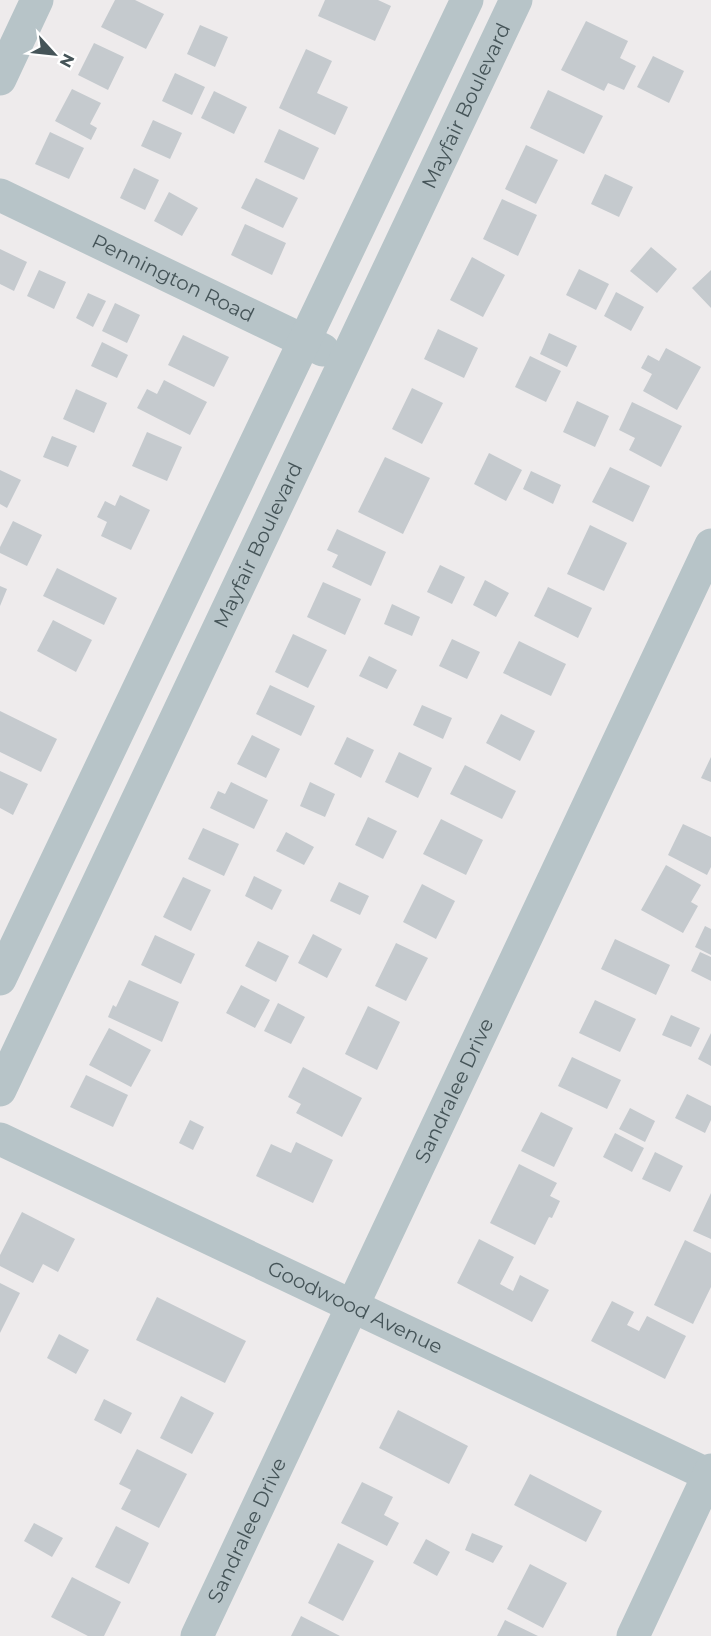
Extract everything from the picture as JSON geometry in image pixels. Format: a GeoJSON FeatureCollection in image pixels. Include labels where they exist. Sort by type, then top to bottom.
{"type":"FeatureCollection","features":[{"type":"Feature","properties":{"kind":"street"},"geometry":{"type":"LineString","coordinates":[[0,79],[37,0]]}},
{"type":"Feature","properties":{"kind":"street"},"geometry":{"type":"LineString","coordinates":[[0,979],[467,0]]}},
{"type":"Feature","properties":{"kind":"street","name":"Mayfair Boulevard"},"geometry":{"type":"LineString","coordinates":[[0,1090],[516,0]]}},
{"type":"Feature","properties":{"kind":"street","name":"Pennington Road"},"geometry":{"type":"LineString","coordinates":[[0,195],[346,360]]}},
{"type":"Feature","properties":{"kind":"street","name":"Sandralee Drive"},"geometry":{"type":"LineString","coordinates":[[197,1636],[711,545]]}},
{"type":"Feature","properties":{"kind":"street","name":"Goodwood Avenue"},"geometry":{"type":"LineString","coordinates":[[0,1139],[710,1474]]}},
{"type":"Feature","properties":{"kind":"street"},"geometry":{"type":"LineString","coordinates":[[633,1636],[710,1474]]}},
{"type":"Feature","properties":{"kind":"building"},"geometry":{"type":"Polygon","coordinates":[[[115,0],[135,0],[164,14],[146,49],[101,27],[115,0]]]}},
{"type":"Feature","properties":{"kind":"building"},"geometry":{"type":"Polygon","coordinates":[[[325,0],[378,0],[391,6],[375,41],[318,16],[325,0]]]}},
{"type":"Feature","properties":{"kind":"building"},"geometry":{"type":"Polygon","coordinates":[[[586,21],[628,41],[620,58],[636,66],[624,90],[608,83],[604,91],[561,70],[586,21]]]}},
{"type":"Feature","properties":{"kind":"building"},"geometry":{"type":"Polygon","coordinates":[[[200,25],[228,37],[215,67],[187,54],[200,25]]]}},
{"type":"Feature","properties":{"kind":"building"},"geometry":{"type":"Polygon","coordinates":[[[94,43],[124,57],[108,90],[78,75],[94,43]]]}},
{"type":"Feature","properties":{"kind":"building"},"geometry":{"type":"Polygon","coordinates":[[[306,49],[332,61],[317,93],[348,107],[335,135],[279,108],[306,49]]]}},
{"type":"Feature","properties":{"kind":"building"},"geometry":{"type":"Polygon","coordinates":[[[653,56],[684,71],[669,103],[637,87],[653,56]]]}},
{"type":"Feature","properties":{"kind":"building"},"geometry":{"type":"Polygon","coordinates":[[[175,73],[205,87],[192,115],[162,101],[175,73]]]}},
{"type":"Feature","properties":{"kind":"building"},"geometry":{"type":"Polygon","coordinates":[[[72,89],[101,103],[90,124],[97,128],[91,140],[55,121],[72,89]]]}},
{"type":"Feature","properties":{"kind":"building"},"geometry":{"type":"Polygon","coordinates":[[[548,90],[603,116],[584,154],[530,128],[548,90]]]}},
{"type":"Feature","properties":{"kind":"building"},"geometry":{"type":"Polygon","coordinates":[[[214,91],[247,107],[234,134],[201,118],[214,91]]]}},
{"type":"Feature","properties":{"kind":"building"},"geometry":{"type":"Polygon","coordinates":[[[153,120],[182,133],[170,159],[141,146],[153,120]]]}},
{"type":"Feature","properties":{"kind":"building"},"geometry":{"type":"Polygon","coordinates":[[[279,129],[319,148],[304,180],[264,162],[279,129]]]}},
{"type":"Feature","properties":{"kind":"building"},"geometry":{"type":"Polygon","coordinates":[[[50,132],[84,148],[69,179],[35,164],[50,132]]]}},
{"type":"Feature","properties":{"kind":"building"},"geometry":{"type":"Polygon","coordinates":[[[526,145],[558,160],[536,204],[505,189],[526,145]]]}},
{"type":"Feature","properties":{"kind":"building"},"geometry":{"type":"Polygon","coordinates":[[[134,168],[159,180],[145,210],[120,198],[134,168]]]}},
{"type":"Feature","properties":{"kind":"building"},"geometry":{"type":"Polygon","coordinates":[[[605,174],[633,187],[619,217],[591,204],[605,174]]]}},
{"type":"Feature","properties":{"kind":"building"},"geometry":{"type":"Polygon","coordinates":[[[256,178],[298,198],[283,228],[241,208],[256,178]]]}},
{"type":"Feature","properties":{"kind":"building"},"geometry":{"type":"Polygon","coordinates":[[[169,192],[198,208],[182,236],[154,221],[169,192]]]}},
{"type":"Feature","properties":{"kind":"building"},"geometry":{"type":"Polygon","coordinates":[[[502,199],[537,215],[518,256],[483,239],[502,199]]]}},
{"type":"Feature","properties":{"kind":"building"},"geometry":{"type":"Polygon","coordinates":[[[245,224],[286,243],[272,275],[231,255],[245,224]]]}},
{"type":"Feature","properties":{"kind":"building"},"geometry":{"type":"Polygon","coordinates":[[[651,247],[677,269],[657,293],[630,271],[651,247]]]}},
{"type":"Feature","properties":{"kind":"building"},"geometry":{"type":"Polygon","coordinates":[[[0,249],[27,262],[14,291],[0,284],[0,249]]]}},
{"type":"Feature","properties":{"kind":"building"},"geometry":{"type":"Polygon","coordinates":[[[472,257],[505,275],[483,317],[450,300],[472,257]]]}},
{"type":"Feature","properties":{"kind":"building"},"geometry":{"type":"Polygon","coordinates":[[[579,269],[609,284],[596,310],[566,295],[579,269]]]}},
{"type":"Feature","properties":{"kind":"building"},"geometry":{"type":"Polygon","coordinates":[[[39,270],[66,282],[54,309],[27,296],[39,270]]]}},
{"type":"Feature","properties":{"kind":"building"},"geometry":{"type":"Polygon","coordinates":[[[711,270],[711,308],[692,288],[711,270]]]}},
{"type":"Feature","properties":{"kind":"building"},"geometry":{"type":"Polygon","coordinates":[[[616,292],[644,307],[631,331],[604,316],[616,292]]]}},
{"type":"Feature","properties":{"kind":"building"},"geometry":{"type":"Polygon","coordinates":[[[88,293],[106,301],[93,327],[76,318],[88,293]]]}},
{"type":"Feature","properties":{"kind":"building"},"geometry":{"type":"Polygon","coordinates":[[[115,303],[140,315],[127,343],[102,331],[115,303]]]}},
{"type":"Feature","properties":{"kind":"building"},"geometry":{"type":"Polygon","coordinates":[[[438,329],[478,348],[464,378],[424,359],[438,329]]]}},
{"type":"Feature","properties":{"kind":"building"},"geometry":{"type":"Polygon","coordinates":[[[549,333],[577,346],[567,367],[540,354],[549,333]]]}},
{"type":"Feature","properties":{"kind":"building"},"geometry":{"type":"Polygon","coordinates":[[[183,335],[229,357],[214,387],[168,365],[183,335]]]}},
{"type":"Feature","properties":{"kind":"building"},"geometry":{"type":"Polygon","coordinates":[[[102,342],[128,355],[117,378],[91,366],[102,342]]]}},
{"type":"Feature","properties":{"kind":"building"},"geometry":{"type":"Polygon","coordinates":[[[666,348],[701,367],[677,410],[643,391],[652,374],[641,368],[648,355],[659,361],[666,348]]]}},
{"type":"Feature","properties":{"kind":"building"},"geometry":{"type":"Polygon","coordinates":[[[530,356],[561,371],[546,402],[515,387],[530,356]]]}},
{"type":"Feature","properties":{"kind":"building"},"geometry":{"type":"Polygon","coordinates":[[[164,380],[207,402],[190,435],[137,408],[147,389],[157,394],[164,380]]]}},
{"type":"Feature","properties":{"kind":"building"},"geometry":{"type":"Polygon","coordinates":[[[412,388],[443,403],[422,444],[392,429],[412,388]]]}},
{"type":"Feature","properties":{"kind":"building"},"geometry":{"type":"Polygon","coordinates":[[[76,389],[107,403],[94,433],[63,419],[76,389]]]}},
{"type":"Feature","properties":{"kind":"building"},"geometry":{"type":"Polygon","coordinates":[[[577,401],[609,416],[595,447],[563,432],[577,401]]]}},
{"type":"Feature","properties":{"kind":"building"},"geometry":{"type":"Polygon","coordinates":[[[632,402],[682,426],[661,467],[629,450],[635,438],[619,430],[632,402]]]}},
{"type":"Feature","properties":{"kind":"building"},"geometry":{"type":"Polygon","coordinates":[[[147,432],[182,447],[167,481],[132,466],[147,432]]]}},
{"type":"Feature","properties":{"kind":"building"},"geometry":{"type":"Polygon","coordinates":[[[52,436],[77,446],[68,467],[43,457],[52,436]]]}},
{"type":"Feature","properties":{"kind":"building"},"geometry":{"type":"Polygon","coordinates":[[[489,453],[522,470],[506,501],[474,484],[489,453]]]}},
{"type":"Feature","properties":{"kind":"building"},"geometry":{"type":"Polygon","coordinates":[[[385,457],[430,478],[403,534],[358,512],[385,457]]]}},
{"type":"Feature","properties":{"kind":"building"},"geometry":{"type":"Polygon","coordinates":[[[610,467],[650,486],[633,522],[592,502],[610,467]]]}},
{"type":"Feature","properties":{"kind":"building"},"geometry":{"type":"Polygon","coordinates":[[[0,470],[21,480],[7,508],[0,504],[0,470]]]}},
{"type":"Feature","properties":{"kind":"building"},"geometry":{"type":"Polygon","coordinates":[[[531,471],[561,485],[553,504],[523,489],[531,471]]]}},
{"type":"Feature","properties":{"kind":"building"},"geometry":{"type":"Polygon","coordinates":[[[120,495],[150,510],[131,550],[101,536],[107,522],[97,517],[105,501],[115,506],[120,495]]]}},
{"type":"Feature","properties":{"kind":"building"},"geometry":{"type":"Polygon","coordinates":[[[13,521],[42,535],[27,566],[0,553],[0,547],[13,521]]]}},
{"type":"Feature","properties":{"kind":"building"},"geometry":{"type":"Polygon","coordinates":[[[590,525],[627,543],[604,591],[567,574],[590,525]]]}},
{"type":"Feature","properties":{"kind":"building"},"geometry":{"type":"Polygon","coordinates":[[[337,529],[386,552],[371,586],[332,567],[338,555],[327,550],[337,529]]]}},
{"type":"Feature","properties":{"kind":"building"},"geometry":{"type":"Polygon","coordinates":[[[440,565],[465,577],[452,604],[427,592],[440,565]]]}},
{"type":"Feature","properties":{"kind":"building"},"geometry":{"type":"Polygon","coordinates":[[[57,568],[117,598],[104,625],[43,596],[57,568]]]}},
{"type":"Feature","properties":{"kind":"building"},"geometry":{"type":"Polygon","coordinates":[[[485,580],[509,593],[496,617],[473,605],[485,580]]]}},
{"type":"Feature","properties":{"kind":"building"},"geometry":{"type":"Polygon","coordinates":[[[323,582],[361,599],[345,635],[307,617],[323,582]]]}},
{"type":"Feature","properties":{"kind":"building"},"geometry":{"type":"Polygon","coordinates":[[[0,586],[7,589],[0,606],[0,586]]]}},
{"type":"Feature","properties":{"kind":"building"},"geometry":{"type":"Polygon","coordinates":[[[548,587],[592,608],[578,638],[534,616],[548,587]]]}},
{"type":"Feature","properties":{"kind":"building"},"geometry":{"type":"Polygon","coordinates":[[[392,604],[420,617],[412,636],[384,624],[392,604]]]}},
{"type":"Feature","properties":{"kind":"building"},"geometry":{"type":"Polygon","coordinates":[[[53,620],[92,640],[76,672],[37,651],[53,620]]]}},
{"type":"Feature","properties":{"kind":"building"},"geometry":{"type":"Polygon","coordinates":[[[293,634],[327,650],[308,688],[275,672],[293,634]]]}},
{"type":"Feature","properties":{"kind":"building"},"geometry":{"type":"Polygon","coordinates":[[[452,639],[480,652],[467,679],[439,666],[452,639]]]}},
{"type":"Feature","properties":{"kind":"building"},"geometry":{"type":"Polygon","coordinates":[[[519,641],[566,664],[551,696],[503,673],[519,641]]]}},
{"type":"Feature","properties":{"kind":"building"},"geometry":{"type":"Polygon","coordinates":[[[369,656],[397,670],[387,689],[359,676],[369,656]]]}},
{"type":"Feature","properties":{"kind":"building"},"geometry":{"type":"Polygon","coordinates":[[[270,685],[315,706],[301,736],[256,714],[270,685]]]}},
{"type":"Feature","properties":{"kind":"building"},"geometry":{"type":"Polygon","coordinates":[[[422,705],[452,718],[443,739],[413,725],[422,705]]]}},
{"type":"Feature","properties":{"kind":"building"},"geometry":{"type":"Polygon","coordinates":[[[0,711],[57,739],[41,772],[0,752],[0,711]]]}},
{"type":"Feature","properties":{"kind":"building"},"geometry":{"type":"Polygon","coordinates":[[[501,714],[535,731],[520,761],[486,743],[501,714]]]}},
{"type":"Feature","properties":{"kind":"building"},"geometry":{"type":"Polygon","coordinates":[[[252,735],[280,749],[266,778],[237,764],[252,735]]]}},
{"type":"Feature","properties":{"kind":"building"},"geometry":{"type":"Polygon","coordinates":[[[347,737],[374,750],[361,778],[334,764],[347,737]]]}},
{"type":"Feature","properties":{"kind":"building"},"geometry":{"type":"Polygon","coordinates":[[[399,752],[432,768],[418,798],[385,782],[399,752]]]}},
{"type":"Feature","properties":{"kind":"building"},"geometry":{"type":"Polygon","coordinates":[[[711,757],[711,782],[701,778],[711,757]]]}},
{"type":"Feature","properties":{"kind":"building"},"geometry":{"type":"Polygon","coordinates":[[[465,765],[516,791],[502,819],[450,794],[465,765]]]}},
{"type":"Feature","properties":{"kind":"building"},"geometry":{"type":"Polygon","coordinates":[[[0,771],[28,784],[13,815],[0,808],[0,771]]]}},
{"type":"Feature","properties":{"kind":"building"},"geometry":{"type":"Polygon","coordinates":[[[231,782],[268,800],[254,829],[210,808],[218,791],[225,794],[231,782]]]}},
{"type":"Feature","properties":{"kind":"building"},"geometry":{"type":"Polygon","coordinates":[[[310,782],[335,794],[325,817],[300,806],[310,782]]]}},
{"type":"Feature","properties":{"kind":"building"},"geometry":{"type":"Polygon","coordinates":[[[368,817],[397,831],[383,859],[355,845],[368,817]]]}},
{"type":"Feature","properties":{"kind":"building"},"geometry":{"type":"Polygon","coordinates":[[[441,819],[483,840],[466,875],[423,854],[441,819]]]}},
{"type":"Feature","properties":{"kind":"building"},"geometry":{"type":"Polygon","coordinates":[[[683,824],[711,837],[711,867],[707,875],[668,855],[683,824]]]}},
{"type":"Feature","properties":{"kind":"building"},"geometry":{"type":"Polygon","coordinates":[[[203,828],[239,844],[224,876],[188,859],[203,828]]]}},
{"type":"Feature","properties":{"kind":"building"},"geometry":{"type":"Polygon","coordinates":[[[286,832],[314,847],[304,865],[276,851],[286,832]]]}},
{"type":"Feature","properties":{"kind":"building"},"geometry":{"type":"Polygon","coordinates":[[[666,865],[701,885],[691,902],[698,906],[683,933],[641,910],[666,865]]]}},
{"type":"Feature","properties":{"kind":"building"},"geometry":{"type":"Polygon","coordinates":[[[254,876],[282,890],[272,910],[245,896],[254,876]]]}},
{"type":"Feature","properties":{"kind":"building"},"geometry":{"type":"Polygon","coordinates":[[[183,877],[211,890],[191,931],[163,917],[183,877]]]}},
{"type":"Feature","properties":{"kind":"building"},"geometry":{"type":"Polygon","coordinates":[[[339,882],[369,896],[360,915],[330,901],[339,882]]]}},
{"type":"Feature","properties":{"kind":"building"},"geometry":{"type":"Polygon","coordinates":[[[422,884],[455,901],[436,939],[403,922],[422,884]]]}},
{"type":"Feature","properties":{"kind":"building"},"geometry":{"type":"Polygon","coordinates":[[[705,926],[711,929],[711,955],[695,947],[705,926]]]}},
{"type":"Feature","properties":{"kind":"building"},"geometry":{"type":"Polygon","coordinates":[[[313,934],[342,949],[327,978],[298,963],[313,934]]]}},
{"type":"Feature","properties":{"kind":"building"},"geometry":{"type":"Polygon","coordinates":[[[155,935],[195,954],[181,984],[141,965],[155,935]]]}},
{"type":"Feature","properties":{"kind":"building"},"geometry":{"type":"Polygon","coordinates":[[[615,939],[670,965],[656,995],[601,969],[615,939]]]}},
{"type":"Feature","properties":{"kind":"building"},"geometry":{"type":"Polygon","coordinates":[[[258,941],[289,956],[276,982],[245,966],[258,941]]]}},
{"type":"Feature","properties":{"kind":"building"},"geometry":{"type":"Polygon","coordinates":[[[396,943],[428,958],[406,1001],[375,986],[396,943]]]}},
{"type":"Feature","properties":{"kind":"building"},"geometry":{"type":"Polygon","coordinates":[[[700,952],[711,957],[711,981],[691,971],[700,952]]]}},
{"type":"Feature","properties":{"kind":"building"},"geometry":{"type":"Polygon","coordinates":[[[129,980],[179,1002],[162,1042],[108,1017],[113,1005],[116,1007],[129,980]]]}},
{"type":"Feature","properties":{"kind":"building"},"geometry":{"type":"Polygon","coordinates":[[[241,985],[270,1000],[255,1028],[226,1013],[241,985]]]}},
{"type":"Feature","properties":{"kind":"building"},"geometry":{"type":"Polygon","coordinates":[[[595,1000],[636,1019],[620,1052],[579,1033],[595,1000]]]}},
{"type":"Feature","properties":{"kind":"building"},"geometry":{"type":"Polygon","coordinates":[[[278,1003],[305,1017],[291,1044],[264,1031],[278,1003]]]}},
{"type":"Feature","properties":{"kind":"building"},"geometry":{"type":"Polygon","coordinates":[[[368,1006],[400,1022],[377,1070],[345,1054],[368,1006]]]}},
{"type":"Feature","properties":{"kind":"building"},"geometry":{"type":"Polygon","coordinates":[[[671,1015],[700,1028],[691,1047],[662,1035],[671,1015]]]}},
{"type":"Feature","properties":{"kind":"building"},"geometry":{"type":"Polygon","coordinates":[[[109,1028],[151,1050],[131,1087],[89,1065],[109,1028]]]}},
{"type":"Feature","properties":{"kind":"building"},"geometry":{"type":"Polygon","coordinates":[[[711,1033],[711,1066],[698,1059],[711,1033]]]}},
{"type":"Feature","properties":{"kind":"building"},"geometry":{"type":"Polygon","coordinates":[[[572,1057],[621,1080],[607,1109],[558,1086],[572,1057]]]}},
{"type":"Feature","properties":{"kind":"building"},"geometry":{"type":"Polygon","coordinates":[[[303,1067],[362,1098],[342,1137],[296,1113],[301,1104],[288,1097],[303,1067]]]}},
{"type":"Feature","properties":{"kind":"building"},"geometry":{"type":"Polygon","coordinates":[[[86,1075],[128,1095],[113,1127],[70,1107],[86,1075]]]}},
{"type":"Feature","properties":{"kind":"building"},"geometry":{"type":"Polygon","coordinates":[[[687,1094],[711,1106],[711,1120],[705,1133],[675,1118],[687,1094]]]}},
{"type":"Feature","properties":{"kind":"building"},"geometry":{"type":"Polygon","coordinates":[[[630,1108],[655,1121],[645,1142],[619,1129],[630,1108]]]}},
{"type":"Feature","properties":{"kind":"building"},"geometry":{"type":"Polygon","coordinates":[[[541,1112],[573,1128],[554,1167],[521,1151],[541,1112]]]}},
{"type":"Feature","properties":{"kind":"building"},"geometry":{"type":"Polygon","coordinates":[[[190,1120],[204,1127],[193,1150],[179,1143],[190,1120]]]}},
{"type":"Feature","properties":{"kind":"building"},"geometry":{"type":"Polygon","coordinates":[[[615,1133],[644,1148],[632,1172],[603,1157],[615,1133]]]}},
{"type":"Feature","properties":{"kind":"building"},"geometry":{"type":"Polygon","coordinates":[[[296,1142],[333,1160],[313,1203],[256,1176],[271,1144],[291,1153],[296,1142]]]}},
{"type":"Feature","properties":{"kind":"building"},"geometry":{"type":"Polygon","coordinates":[[[655,1152],[683,1166],[670,1192],[642,1179],[655,1152]]]}},
{"type":"Feature","properties":{"kind":"building"},"geometry":{"type":"Polygon","coordinates":[[[519,1164],[557,1183],[550,1196],[560,1201],[535,1245],[490,1223],[519,1164]]]}},
{"type":"Feature","properties":{"kind":"building"},"geometry":{"type":"Polygon","coordinates":[[[711,1193],[711,1239],[693,1231],[711,1193]]]}},
{"type":"Feature","properties":{"kind":"building"},"geometry":{"type":"Polygon","coordinates":[[[22,1212],[75,1239],[58,1272],[43,1264],[33,1283],[0,1266],[0,1255],[22,1212]]]}},
{"type":"Feature","properties":{"kind":"building"},"geometry":{"type":"Polygon","coordinates":[[[479,1239],[514,1257],[500,1284],[513,1291],[520,1275],[549,1290],[532,1322],[457,1283],[479,1239]]]}},
{"type":"Feature","properties":{"kind":"building"},"geometry":{"type":"Polygon","coordinates":[[[685,1240],[711,1253],[711,1287],[693,1324],[654,1305],[685,1240]]]}},
{"type":"Feature","properties":{"kind":"building"},"geometry":{"type":"Polygon","coordinates":[[[0,1283],[20,1293],[0,1333],[0,1283]]]}},
{"type":"Feature","properties":{"kind":"building"},"geometry":{"type":"Polygon","coordinates":[[[157,1297],[246,1341],[225,1383],[136,1340],[157,1297]]]}},
{"type":"Feature","properties":{"kind":"building"},"geometry":{"type":"Polygon","coordinates":[[[612,1301],[634,1312],[627,1325],[639,1331],[647,1316],[686,1336],[665,1379],[591,1341],[612,1301]]]}},
{"type":"Feature","properties":{"kind":"building"},"geometry":{"type":"Polygon","coordinates":[[[59,1334],[89,1350],[76,1374],[47,1358],[59,1334]]]}},
{"type":"Feature","properties":{"kind":"building"},"geometry":{"type":"Polygon","coordinates":[[[181,1396],[214,1413],[192,1454],[160,1438],[181,1396]]]}},
{"type":"Feature","properties":{"kind":"building"},"geometry":{"type":"Polygon","coordinates":[[[104,1399],[132,1413],[121,1434],[94,1420],[104,1399]]]}},
{"type":"Feature","properties":{"kind":"building"},"geometry":{"type":"Polygon","coordinates":[[[398,1410],[468,1446],[449,1484],[379,1448],[398,1410]]]}},
{"type":"Feature","properties":{"kind":"building"},"geometry":{"type":"Polygon","coordinates":[[[137,1449],[187,1474],[159,1528],[121,1509],[131,1490],[119,1484],[137,1449]]]}},
{"type":"Feature","properties":{"kind":"building"},"geometry":{"type":"Polygon","coordinates":[[[530,1474],[602,1511],[586,1542],[514,1505],[530,1474]]]}},
{"type":"Feature","properties":{"kind":"building"},"geometry":{"type":"Polygon","coordinates":[[[362,1482],[393,1497],[384,1515],[399,1523],[387,1546],[341,1523],[362,1482]]]}},
{"type":"Feature","properties":{"kind":"building"},"geometry":{"type":"Polygon","coordinates":[[[34,1523],[63,1538],[52,1557],[24,1541],[34,1523]]]}},
{"type":"Feature","properties":{"kind":"building"},"geometry":{"type":"Polygon","coordinates":[[[116,1526],[149,1543],[129,1584],[95,1567],[116,1526]]]}},
{"type":"Feature","properties":{"kind":"building"},"geometry":{"type":"Polygon","coordinates":[[[472,1533],[503,1546],[493,1563],[465,1550],[472,1533]]]}},
{"type":"Feature","properties":{"kind":"building"},"geometry":{"type":"Polygon","coordinates":[[[426,1539],[450,1552],[437,1576],[413,1563],[426,1539]]]}},
{"type":"Feature","properties":{"kind":"building"},"geometry":{"type":"Polygon","coordinates":[[[338,1543],[374,1561],[343,1621],[308,1603],[338,1543]]]}},
{"type":"Feature","properties":{"kind":"building"},"geometry":{"type":"Polygon","coordinates":[[[530,1564],[567,1583],[543,1628],[507,1609],[530,1564]]]}},
{"type":"Feature","properties":{"kind":"building"},"geometry":{"type":"Polygon","coordinates":[[[72,1577],[121,1602],[104,1636],[88,1636],[51,1617],[72,1577]]]}},
{"type":"Feature","properties":{"kind":"building"},"geometry":{"type":"Polygon","coordinates":[[[301,1616],[340,1636],[291,1636],[301,1616]]]}},
{"type":"Feature","properties":{"kind":"building"},"geometry":{"type":"Polygon","coordinates":[[[505,1620],[538,1636],[497,1636],[505,1620]]]}}]}
